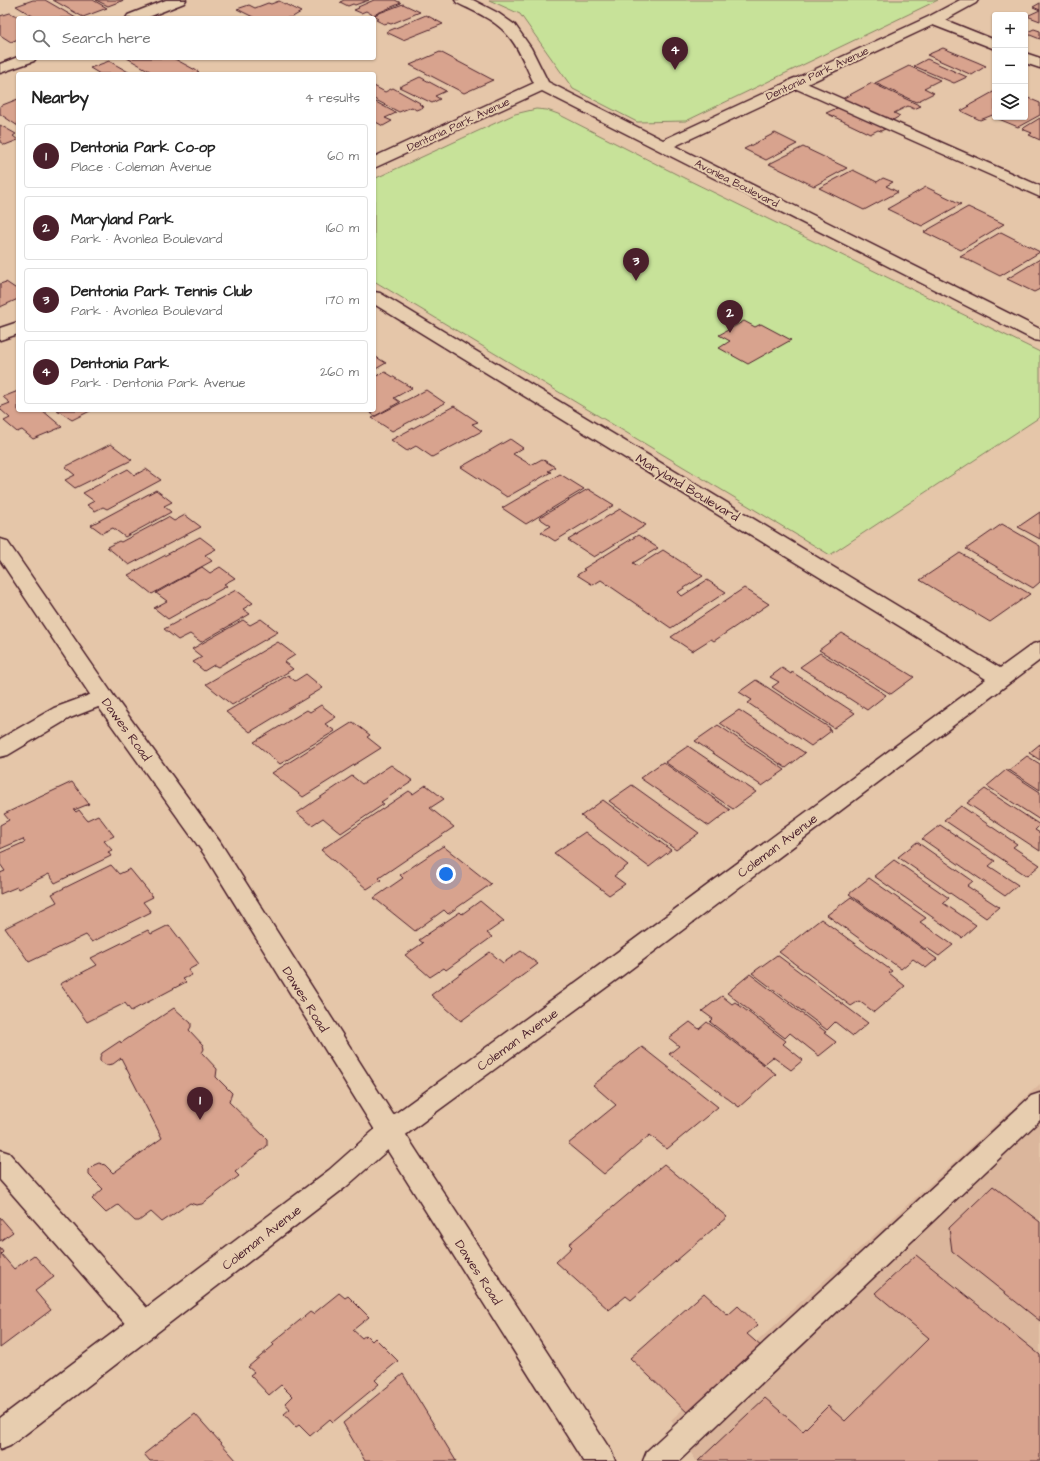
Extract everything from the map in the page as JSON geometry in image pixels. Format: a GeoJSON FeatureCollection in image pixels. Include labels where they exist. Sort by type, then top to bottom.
{"type":"FeatureCollection","features":[{"type":"Feature","properties":{"kind":"street"},"geometry":{"type":"LineString","coordinates":[[138,16],[179,0]]}},
{"type":"Feature","properties":{"kind":"street"},"geometry":{"type":"LineString","coordinates":[[462,0],[485,11],[510,28],[523,46],[542,85]]}},
{"type":"Feature","properties":{"kind":"street","name":"Dentonia Park Avenue"},"geometry":{"type":"LineString","coordinates":[[663,146],[795,83],[933,20],[971,0]]}},
{"type":"Feature","properties":{"kind":"street"},"geometry":{"type":"LineString","coordinates":[[933,20],[992,44]]}},
{"type":"Feature","properties":{"kind":"street"},"geometry":{"type":"LineString","coordinates":[[1028,59],[1040,64]]}},
{"type":"Feature","properties":{"kind":"street"},"geometry":{"type":"LineString","coordinates":[[0,69],[25,60]]}},
{"type":"Feature","properties":{"kind":"street"},"geometry":{"type":"LineString","coordinates":[[795,83],[1040,192]]}},
{"type":"Feature","properties":{"kind":"street","name":"Avonlea Boulevard"},"geometry":{"type":"LineString","coordinates":[[542,85],[1040,336]]}},
{"type":"Feature","properties":{"kind":"street","name":"Dentonia Park Avenue"},"geometry":{"type":"LineString","coordinates":[[376,162],[542,85]]}},
{"type":"Feature","properties":{"kind":"street","name":"Maryland Boulevard"},"geometry":{"type":"LineString","coordinates":[[376,298],[1001,678]]}},
{"type":"Feature","properties":{"kind":"street"},"geometry":{"type":"LineString","coordinates":[[0,335],[16,328]]}},
{"type":"Feature","properties":{"kind":"street","name":"Dawes Road"},"geometry":{"type":"LineString","coordinates":[[0,545],[103,697],[212,848],[390,1132],[600,1461]]}},
{"type":"Feature","properties":{"kind":"street","name":"Coleman Avenue"},"geometry":{"type":"LineString","coordinates":[[0,1436],[338,1178],[390,1132],[610,971],[835,801],[1040,649]]}},
{"type":"Feature","properties":{"kind":"street"},"geometry":{"type":"LineString","coordinates":[[0,749],[62,713],[103,697]]}},
{"type":"Feature","properties":{"kind":"street"},"geometry":{"type":"LineString","coordinates":[[658,1461],[1040,1104]]}},
{"type":"Feature","properties":{"kind":"street"},"geometry":{"type":"LineString","coordinates":[[0,1161],[145,1326]]}},
{"type":"Feature","properties":{"kind":"shaded area"},"geometry":{"type":"Polygon","coordinates":[[[1040,1084],[1040,1461],[696,1461],[671,1420],[1040,1084]]]}},
{"type":"Feature","properties":{"kind":"green space"},"geometry":{"type":"Polygon","coordinates":[[[489,0],[938,0],[686,121],[637,122],[573,89],[520,14],[489,0]]]}},
{"type":"Feature","properties":{"kind":"green space"},"geometry":{"type":"Polygon","coordinates":[[[536,109],[547,110],[558,114],[678,175],[1040,352],[1040,417],[830,555],[376,282],[376,178],[515,114],[536,109]]]}},
{"type":"Feature","properties":{"kind":"building"},"geometry":{"type":"Polygon","coordinates":[[[33,0],[45,0],[73,16],[33,16],[16,6],[33,0]]]}},
{"type":"Feature","properties":{"kind":"building"},"geometry":{"type":"Polygon","coordinates":[[[53,0],[93,0],[107,8],[86,16],[81,16],[53,0]]]}},
{"type":"Feature","properties":{"kind":"building"},"geometry":{"type":"Polygon","coordinates":[[[96,0],[124,0],[108,6],[96,0]]]}},
{"type":"Feature","properties":{"kind":"building"},"geometry":{"type":"Polygon","coordinates":[[[344,0],[369,0],[348,6],[340,2],[344,0]]]}},
{"type":"Feature","properties":{"kind":"building"},"geometry":{"type":"Polygon","coordinates":[[[374,0],[395,0],[401,3],[373,15],[366,11],[361,13],[354,10],[374,0]]]}},
{"type":"Feature","properties":{"kind":"building"},"geometry":{"type":"Polygon","coordinates":[[[279,1],[301,12],[294,16],[251,16],[237,9],[249,5],[255,8],[268,3],[271,4],[279,1]]]}},
{"type":"Feature","properties":{"kind":"building"},"geometry":{"type":"Polygon","coordinates":[[[1040,3],[1040,10],[1033,7],[1040,3]]]}},
{"type":"Feature","properties":{"kind":"building"},"geometry":{"type":"Polygon","coordinates":[[[403,4],[420,12],[391,24],[384,24],[376,20],[379,18],[374,15],[403,4]]]}},
{"type":"Feature","properties":{"kind":"building"},"geometry":{"type":"Polygon","coordinates":[[[1040,10],[1040,21],[1028,16],[1040,10]]]}},
{"type":"Feature","properties":{"kind":"building"},"geometry":{"type":"Polygon","coordinates":[[[10,13],[17,16],[16,40],[11,42],[0,35],[0,16],[10,13]]]}},
{"type":"Feature","properties":{"kind":"building"},"geometry":{"type":"Polygon","coordinates":[[[426,15],[443,24],[403,40],[386,32],[426,15]]]}},
{"type":"Feature","properties":{"kind":"building"},"geometry":{"type":"Polygon","coordinates":[[[1034,29],[1040,31],[1040,39],[1028,34],[1028,32],[1034,29]]]}},
{"type":"Feature","properties":{"kind":"building"},"geometry":{"type":"Polygon","coordinates":[[[943,48],[986,66],[972,75],[927,55],[943,48]]]}},
{"type":"Feature","properties":{"kind":"building"},"geometry":{"type":"Polygon","coordinates":[[[440,52],[493,80],[464,93],[410,65],[440,52]]]}},
{"type":"Feature","properties":{"kind":"building"},"geometry":{"type":"Polygon","coordinates":[[[927,59],[967,77],[954,83],[914,66],[927,59]]]}},
{"type":"Feature","properties":{"kind":"building"},"geometry":{"type":"Polygon","coordinates":[[[130,60],[177,60],[199,72],[152,72],[130,60]]]}},
{"type":"Feature","properties":{"kind":"building"},"geometry":{"type":"Polygon","coordinates":[[[109,61],[128,72],[97,72],[90,68],[109,61]]]}},
{"type":"Feature","properties":{"kind":"building"},"geometry":{"type":"Polygon","coordinates":[[[909,66],[940,80],[924,88],[934,93],[916,102],[875,83],[909,66]]]}},
{"type":"Feature","properties":{"kind":"building"},"geometry":{"type":"Polygon","coordinates":[[[420,77],[446,91],[435,96],[440,99],[432,103],[399,87],[420,77]]]}},
{"type":"Feature","properties":{"kind":"building"},"geometry":{"type":"Polygon","coordinates":[[[872,83],[921,106],[914,109],[908,106],[894,113],[900,116],[893,120],[887,117],[884,118],[842,99],[872,83]]]}},
{"type":"Feature","properties":{"kind":"building"},"geometry":{"type":"Polygon","coordinates":[[[376,87],[385,92],[393,88],[420,103],[419,104],[424,107],[416,110],[412,107],[399,112],[376,100],[376,87]]]}},
{"type":"Feature","properties":{"kind":"building"},"geometry":{"type":"Polygon","coordinates":[[[992,93],[992,115],[980,120],[961,111],[970,106],[968,106],[992,93]]]}},
{"type":"Feature","properties":{"kind":"building"},"geometry":{"type":"Polygon","coordinates":[[[1028,98],[1040,103],[1040,115],[1018,127],[1001,120],[1028,120],[1028,98]]]}},
{"type":"Feature","properties":{"kind":"building"},"geometry":{"type":"Polygon","coordinates":[[[16,100],[16,125],[0,114],[0,106],[16,100]]]}},
{"type":"Feature","properties":{"kind":"building"},"geometry":{"type":"Polygon","coordinates":[[[376,102],[396,113],[385,118],[392,121],[383,126],[376,122],[376,102]]]}},
{"type":"Feature","properties":{"kind":"building"},"geometry":{"type":"Polygon","coordinates":[[[839,107],[885,129],[881,131],[878,130],[870,134],[826,113],[839,107]]]}},
{"type":"Feature","properties":{"kind":"building"},"geometry":{"type":"Polygon","coordinates":[[[1040,118],[1040,140],[1029,135],[1032,133],[1022,129],[1040,118]]]}},
{"type":"Feature","properties":{"kind":"building"},"geometry":{"type":"Polygon","coordinates":[[[0,125],[16,134],[13,136],[16,138],[16,141],[5,145],[0,142],[0,125]]]}},
{"type":"Feature","properties":{"kind":"building"},"geometry":{"type":"Polygon","coordinates":[[[775,133],[797,144],[766,160],[744,149],[775,133]]]}},
{"type":"Feature","properties":{"kind":"building"},"geometry":{"type":"Polygon","coordinates":[[[803,147],[847,168],[814,186],[769,164],[803,147]]]}},
{"type":"Feature","properties":{"kind":"building"},"geometry":{"type":"Polygon","coordinates":[[[853,170],[877,182],[883,178],[893,182],[886,186],[898,192],[864,210],[819,188],[853,170]]]}},
{"type":"Feature","properties":{"kind":"building"},"geometry":{"type":"Polygon","coordinates":[[[926,187],[961,204],[922,226],[887,209],[926,187]]]}},
{"type":"Feature","properties":{"kind":"building"},"geometry":{"type":"Polygon","coordinates":[[[968,207],[1004,224],[961,250],[924,232],[968,207]]]}},
{"type":"Feature","properties":{"kind":"building"},"geometry":{"type":"Polygon","coordinates":[[[1001,232],[1040,252],[1000,276],[960,256],[1001,232]]]}},
{"type":"Feature","properties":{"kind":"building"},"geometry":{"type":"Polygon","coordinates":[[[1040,259],[1040,289],[1034,292],[1007,279],[1040,259]]]}},
{"type":"Feature","properties":{"kind":"building"},"geometry":{"type":"Polygon","coordinates":[[[6,282],[16,289],[16,300],[0,307],[0,284],[6,282]]]}},
{"type":"Feature","properties":{"kind":"building"},"geometry":{"type":"Polygon","coordinates":[[[744,321],[755,327],[761,324],[791,340],[748,364],[719,348],[730,341],[719,335],[744,321]]]}},
{"type":"Feature","properties":{"kind":"building"},"geometry":{"type":"Polygon","coordinates":[[[376,357],[386,363],[376,369],[376,357]]]}},
{"type":"Feature","properties":{"kind":"building"},"geometry":{"type":"Polygon","coordinates":[[[385,372],[412,388],[394,398],[400,402],[375,416],[369,412],[376,412],[376,376],[385,372]]]}},
{"type":"Feature","properties":{"kind":"building"},"geometry":{"type":"Polygon","coordinates":[[[426,390],[445,403],[392,431],[372,418],[426,390]]]}},
{"type":"Feature","properties":{"kind":"building"},"geometry":{"type":"Polygon","coordinates":[[[16,392],[16,412],[44,412],[62,427],[33,439],[22,430],[17,432],[4,421],[10,418],[0,409],[0,407],[10,403],[3,397],[16,392]]]}},
{"type":"Feature","properties":{"kind":"building"},"geometry":{"type":"Polygon","coordinates":[[[454,406],[478,422],[472,424],[482,431],[432,457],[416,446],[407,451],[391,440],[454,406]]]}},
{"type":"Feature","properties":{"kind":"building"},"geometry":{"type":"Polygon","coordinates":[[[60,412],[88,412],[72,420],[60,412]]]}},
{"type":"Feature","properties":{"kind":"building"},"geometry":{"type":"Polygon","coordinates":[[[510,439],[523,448],[513,454],[531,465],[542,459],[555,467],[548,471],[551,472],[507,497],[461,467],[510,439]]]}},
{"type":"Feature","properties":{"kind":"building"},"geometry":{"type":"Polygon","coordinates":[[[111,444],[132,460],[75,488],[65,480],[75,475],[65,467],[111,444]]]}},
{"type":"Feature","properties":{"kind":"building"},"geometry":{"type":"Polygon","coordinates":[[[128,469],[135,475],[146,469],[161,480],[107,509],[103,507],[95,511],[87,505],[94,501],[83,493],[128,469]]]}},
{"type":"Feature","properties":{"kind":"building"},"geometry":{"type":"Polygon","coordinates":[[[560,474],[584,489],[526,524],[502,508],[560,474]]]}},
{"type":"Feature","properties":{"kind":"building"},"geometry":{"type":"Polygon","coordinates":[[[588,489],[614,505],[555,541],[541,532],[551,526],[539,518],[588,489]]]}},
{"type":"Feature","properties":{"kind":"building"},"geometry":{"type":"Polygon","coordinates":[[[156,490],[172,502],[164,506],[171,512],[125,537],[113,528],[102,533],[91,525],[156,490]]]}},
{"type":"Feature","properties":{"kind":"building"},"geometry":{"type":"Polygon","coordinates":[[[620,509],[646,525],[594,557],[568,540],[620,509]]]}},
{"type":"Feature","properties":{"kind":"building"},"geometry":{"type":"Polygon","coordinates":[[[1040,512],[1040,539],[1018,527],[1040,512]]]}},
{"type":"Feature","properties":{"kind":"building"},"geometry":{"type":"Polygon","coordinates":[[[185,515],[201,527],[129,565],[107,547],[119,541],[121,542],[168,517],[174,521],[185,515]]]}},
{"type":"Feature","properties":{"kind":"building"},"geometry":{"type":"Polygon","coordinates":[[[1002,524],[1040,546],[1040,582],[1033,588],[966,549],[1002,524]]]}},
{"type":"Feature","properties":{"kind":"building"},"geometry":{"type":"Polygon","coordinates":[[[638,535],[658,548],[633,563],[638,566],[663,550],[703,576],[678,592],[682,596],[707,580],[726,592],[671,628],[601,580],[593,585],[577,575],[585,570],[583,569],[638,535]]]}},
{"type":"Feature","properties":{"kind":"building"},"geometry":{"type":"Polygon","coordinates":[[[200,537],[216,549],[205,555],[212,561],[152,594],[128,575],[200,537]]]}},
{"type":"Feature","properties":{"kind":"building"},"geometry":{"type":"Polygon","coordinates":[[[960,553],[1030,594],[990,622],[920,580],[960,553]]]}},
{"type":"Feature","properties":{"kind":"building"},"geometry":{"type":"Polygon","coordinates":[[[202,567],[210,573],[220,567],[235,578],[224,584],[227,586],[168,619],[154,608],[167,601],[156,593],[202,567]]]}},
{"type":"Feature","properties":{"kind":"building"},"geometry":{"type":"Polygon","coordinates":[[[744,588],[769,604],[714,641],[711,639],[692,651],[671,637],[744,588]]]}},
{"type":"Feature","properties":{"kind":"building"},"geometry":{"type":"Polygon","coordinates":[[[236,590],[253,603],[243,609],[250,614],[201,642],[190,634],[178,640],[164,629],[236,590]]]}},
{"type":"Feature","properties":{"kind":"building"},"geometry":{"type":"Polygon","coordinates":[[[261,619],[278,632],[218,667],[214,665],[204,671],[193,662],[202,657],[192,649],[243,620],[250,625],[261,619]]]}},
{"type":"Feature","properties":{"kind":"building"},"geometry":{"type":"Polygon","coordinates":[[[842,633],[914,677],[891,694],[819,650],[842,633]]]}},
{"type":"Feature","properties":{"kind":"building"},"geometry":{"type":"Polygon","coordinates":[[[278,642],[295,655],[284,662],[293,669],[232,705],[206,684],[278,642]]]}},
{"type":"Feature","properties":{"kind":"building"},"geometry":{"type":"Polygon","coordinates":[[[820,653],[886,695],[867,710],[800,667],[820,653]]]}},
{"type":"Feature","properties":{"kind":"building"},"geometry":{"type":"Polygon","coordinates":[[[782,668],[791,674],[792,672],[855,713],[834,728],[772,687],[779,682],[770,677],[782,668]]]}},
{"type":"Feature","properties":{"kind":"building"},"geometry":{"type":"Polygon","coordinates":[[[306,674],[323,688],[250,732],[226,712],[288,675],[295,681],[306,674]]]}},
{"type":"Feature","properties":{"kind":"building"},"geometry":{"type":"Polygon","coordinates":[[[756,680],[830,728],[829,730],[831,731],[811,746],[748,703],[752,700],[739,692],[756,680]]]}},
{"type":"Feature","properties":{"kind":"building"},"geometry":{"type":"Polygon","coordinates":[[[321,705],[336,717],[325,724],[335,731],[280,764],[254,742],[307,710],[310,712],[321,705]]]}},
{"type":"Feature","properties":{"kind":"building"},"geometry":{"type":"Polygon","coordinates":[[[739,710],[805,753],[786,768],[720,723],[739,710]]]}},
{"type":"Feature","properties":{"kind":"building"},"geometry":{"type":"Polygon","coordinates":[[[353,722],[370,735],[367,737],[381,748],[303,797],[272,773],[353,722]]]}},
{"type":"Feature","properties":{"kind":"building"},"geometry":{"type":"Polygon","coordinates":[[[718,725],[785,770],[762,786],[695,741],[718,725]]]}},
{"type":"Feature","properties":{"kind":"building"},"geometry":{"type":"Polygon","coordinates":[[[1040,744],[1040,760],[1029,753],[1040,744]]]}},
{"type":"Feature","properties":{"kind":"building"},"geometry":{"type":"Polygon","coordinates":[[[688,746],[756,792],[733,809],[665,762],[688,746]]]}},
{"type":"Feature","properties":{"kind":"building"},"geometry":{"type":"Polygon","coordinates":[[[1027,756],[1040,764],[1040,790],[1009,770],[1027,756]]]}},
{"type":"Feature","properties":{"kind":"building"},"geometry":{"type":"Polygon","coordinates":[[[663,762],[730,810],[709,826],[640,778],[663,762]]]}},
{"type":"Feature","properties":{"kind":"building"},"geometry":{"type":"Polygon","coordinates":[[[391,765],[413,781],[381,802],[384,804],[341,833],[323,818],[312,825],[297,813],[352,776],[362,784],[391,765]]]}},
{"type":"Feature","properties":{"kind":"building"},"geometry":{"type":"Polygon","coordinates":[[[1006,770],[1040,792],[1040,820],[987,786],[1006,770]]]}},
{"type":"Feature","properties":{"kind":"building"},"geometry":{"type":"Polygon","coordinates":[[[72,782],[89,804],[74,810],[76,812],[79,810],[87,820],[98,815],[114,836],[104,841],[112,850],[108,852],[111,856],[55,883],[49,874],[18,889],[17,887],[0,894],[0,873],[5,871],[0,864],[0,853],[25,842],[23,839],[0,849],[0,825],[9,820],[4,814],[72,782]]]}},
{"type":"Feature","properties":{"kind":"building"},"geometry":{"type":"Polygon","coordinates":[[[426,785],[444,799],[430,808],[454,827],[379,878],[381,880],[367,889],[321,850],[409,791],[413,794],[426,785]]]}},
{"type":"Feature","properties":{"kind":"building"},"geometry":{"type":"Polygon","coordinates":[[[632,785],[699,833],[676,850],[609,801],[632,785]]]}},
{"type":"Feature","properties":{"kind":"building"},"geometry":{"type":"Polygon","coordinates":[[[985,789],[1040,825],[1035,830],[1040,833],[1040,851],[967,803],[985,789]]]}},
{"type":"Feature","properties":{"kind":"building"},"geometry":{"type":"Polygon","coordinates":[[[603,800],[671,850],[649,867],[581,816],[603,800]]]}},
{"type":"Feature","properties":{"kind":"building"},"geometry":{"type":"Polygon","coordinates":[[[961,806],[1017,844],[1013,847],[1040,865],[1027,876],[944,820],[961,806]]]}},
{"type":"Feature","properties":{"kind":"building"},"geometry":{"type":"Polygon","coordinates":[[[940,825],[995,861],[989,866],[1018,885],[1005,896],[922,839],[940,825]]]}},
{"type":"Feature","properties":{"kind":"building"},"geometry":{"type":"Polygon","coordinates":[[[585,832],[628,865],[614,876],[625,884],[609,895],[554,853],[585,832]]]}},
{"type":"Feature","properties":{"kind":"building"},"geometry":{"type":"Polygon","coordinates":[[[917,842],[973,881],[967,886],[999,907],[986,918],[898,857],[917,842]]]}},
{"type":"Feature","properties":{"kind":"building"},"geometry":{"type":"Polygon","coordinates":[[[443,846],[491,884],[448,914],[444,910],[415,931],[374,898],[403,878],[400,875],[443,846]]]}},
{"type":"Feature","properties":{"kind":"building"},"geometry":{"type":"Polygon","coordinates":[[[894,860],[949,898],[943,903],[976,925],[962,938],[874,876],[894,860]]]}},
{"type":"Feature","properties":{"kind":"building"},"geometry":{"type":"Polygon","coordinates":[[[111,865],[119,874],[130,869],[153,897],[143,902],[151,912],[92,942],[86,935],[29,962],[5,928],[57,902],[52,894],[111,865]]]}},
{"type":"Feature","properties":{"kind":"building"},"geometry":{"type":"Polygon","coordinates":[[[869,878],[926,918],[920,922],[953,945],[939,956],[927,948],[925,949],[849,894],[869,878]]]}},
{"type":"Feature","properties":{"kind":"building"},"geometry":{"type":"Polygon","coordinates":[[[851,897],[937,959],[926,968],[913,959],[901,969],[827,915],[851,897]]]}},
{"type":"Feature","properties":{"kind":"building"},"geometry":{"type":"Polygon","coordinates":[[[480,901],[504,921],[487,933],[492,937],[446,970],[444,968],[430,977],[405,955],[423,943],[419,940],[460,912],[462,914],[480,901]]]}},
{"type":"Feature","properties":{"kind":"building"},"geometry":{"type":"Polygon","coordinates":[[[821,919],[892,971],[889,973],[905,986],[874,1012],[859,1001],[851,1006],[779,952],[821,919]]]}},
{"type":"Feature","properties":{"kind":"building"},"geometry":{"type":"Polygon","coordinates":[[[169,925],[199,964],[188,970],[192,975],[183,979],[186,982],[131,1011],[125,1003],[87,1022],[60,984],[97,965],[91,958],[148,930],[151,934],[169,925]]]}},
{"type":"Feature","properties":{"kind":"building"},"geometry":{"type":"Polygon","coordinates":[[[521,951],[538,964],[461,1021],[431,995],[490,952],[503,963],[521,951]]]}},
{"type":"Feature","properties":{"kind":"building"},"geometry":{"type":"Polygon","coordinates":[[[777,955],[868,1023],[853,1036],[835,1022],[827,1030],[752,973],[777,955]]]}},
{"type":"Feature","properties":{"kind":"building"},"geometry":{"type":"Polygon","coordinates":[[[750,974],[826,1032],[824,1033],[836,1042],[819,1056],[790,1033],[785,1038],[727,993],[750,974]]]}},
{"type":"Feature","properties":{"kind":"building"},"geometry":{"type":"Polygon","coordinates":[[[722,996],[732,1004],[735,1002],[786,1041],[783,1044],[803,1060],[791,1070],[773,1057],[764,1064],[710,1022],[713,1019],[702,1011],[722,996]]]}},
{"type":"Feature","properties":{"kind":"building"},"geometry":{"type":"Polygon","coordinates":[[[174,1008],[191,1023],[189,1030],[203,1045],[204,1049],[202,1053],[217,1069],[216,1077],[232,1093],[229,1102],[267,1139],[267,1146],[235,1172],[239,1176],[202,1204],[196,1205],[190,1203],[162,1222],[151,1212],[139,1221],[135,1221],[118,1205],[106,1213],[92,1199],[103,1189],[89,1175],[89,1170],[94,1165],[99,1163],[105,1165],[113,1173],[162,1138],[121,1058],[113,1064],[106,1065],[100,1061],[100,1057],[102,1053],[120,1041],[121,1043],[174,1008]]]}},
{"type":"Feature","properties":{"kind":"building"},"geometry":{"type":"Polygon","coordinates":[[[690,1022],[699,1029],[707,1022],[776,1074],[739,1107],[669,1054],[679,1046],[669,1038],[690,1022]]]}},
{"type":"Feature","properties":{"kind":"building"},"geometry":{"type":"Polygon","coordinates":[[[642,1047],[718,1107],[667,1149],[650,1135],[604,1174],[568,1144],[616,1105],[593,1085],[642,1047]]]}},
{"type":"Feature","properties":{"kind":"building"},"geometry":{"type":"Polygon","coordinates":[[[664,1164],[727,1217],[631,1300],[626,1296],[609,1310],[556,1262],[572,1247],[569,1244],[664,1164]]]}},
{"type":"Feature","properties":{"kind":"building"},"geometry":{"type":"Polygon","coordinates":[[[993,1186],[1040,1222],[1040,1321],[952,1251],[949,1228],[993,1186]]]}},
{"type":"Feature","properties":{"kind":"building"},"geometry":{"type":"Polygon","coordinates":[[[0,1217],[13,1232],[0,1241],[0,1217]]]}},
{"type":"Feature","properties":{"kind":"building"},"geometry":{"type":"Polygon","coordinates":[[[0,1248],[3,1252],[1,1254],[14,1269],[34,1255],[54,1277],[35,1291],[51,1310],[0,1348],[0,1248]]]}},
{"type":"Feature","properties":{"kind":"building"},"geometry":{"type":"Polygon","coordinates":[[[916,1255],[1040,1355],[1040,1461],[698,1461],[765,1398],[803,1431],[828,1406],[845,1421],[929,1338],[875,1293],[916,1255]]]}},
{"type":"Feature","properties":{"kind":"building"},"geometry":{"type":"Polygon","coordinates":[[[339,1293],[345,1298],[348,1296],[369,1317],[353,1330],[362,1338],[366,1335],[372,1341],[375,1338],[398,1361],[375,1380],[379,1384],[333,1422],[330,1419],[310,1436],[299,1425],[296,1427],[284,1414],[290,1409],[285,1403],[292,1396],[281,1385],[269,1395],[250,1375],[254,1372],[248,1367],[274,1345],[272,1343],[310,1312],[313,1314],[339,1293]]]}},
{"type":"Feature","properties":{"kind":"building"},"geometry":{"type":"Polygon","coordinates":[[[704,1293],[728,1315],[738,1306],[758,1325],[747,1334],[763,1348],[690,1415],[630,1358],[704,1293]]]}},
{"type":"Feature","properties":{"kind":"building"},"geometry":{"type":"Polygon","coordinates":[[[403,1374],[456,1461],[365,1461],[343,1423],[403,1374]]]}},
{"type":"Feature","properties":{"kind":"building"},"geometry":{"type":"Polygon","coordinates":[[[195,1414],[237,1461],[150,1461],[144,1454],[195,1414]]]}},
{"type":"Feature","properties":{"kind":"place","name":"Dentonia Park"},"geometry":{"type":"Point","coordinates":[675,70]}},
{"type":"Feature","properties":{"kind":"place","name":"Dentonia Park Tennis Club"},"geometry":{"type":"Point","coordinates":[636,281]}},
{"type":"Feature","properties":{"kind":"place","name":"Maryland Park"},"geometry":{"type":"Point","coordinates":[730,333]}},
{"type":"Feature","properties":{"kind":"place","name":"Dentonia Park Co-op"},"geometry":{"type":"Point","coordinates":[200,1120]}}]}
